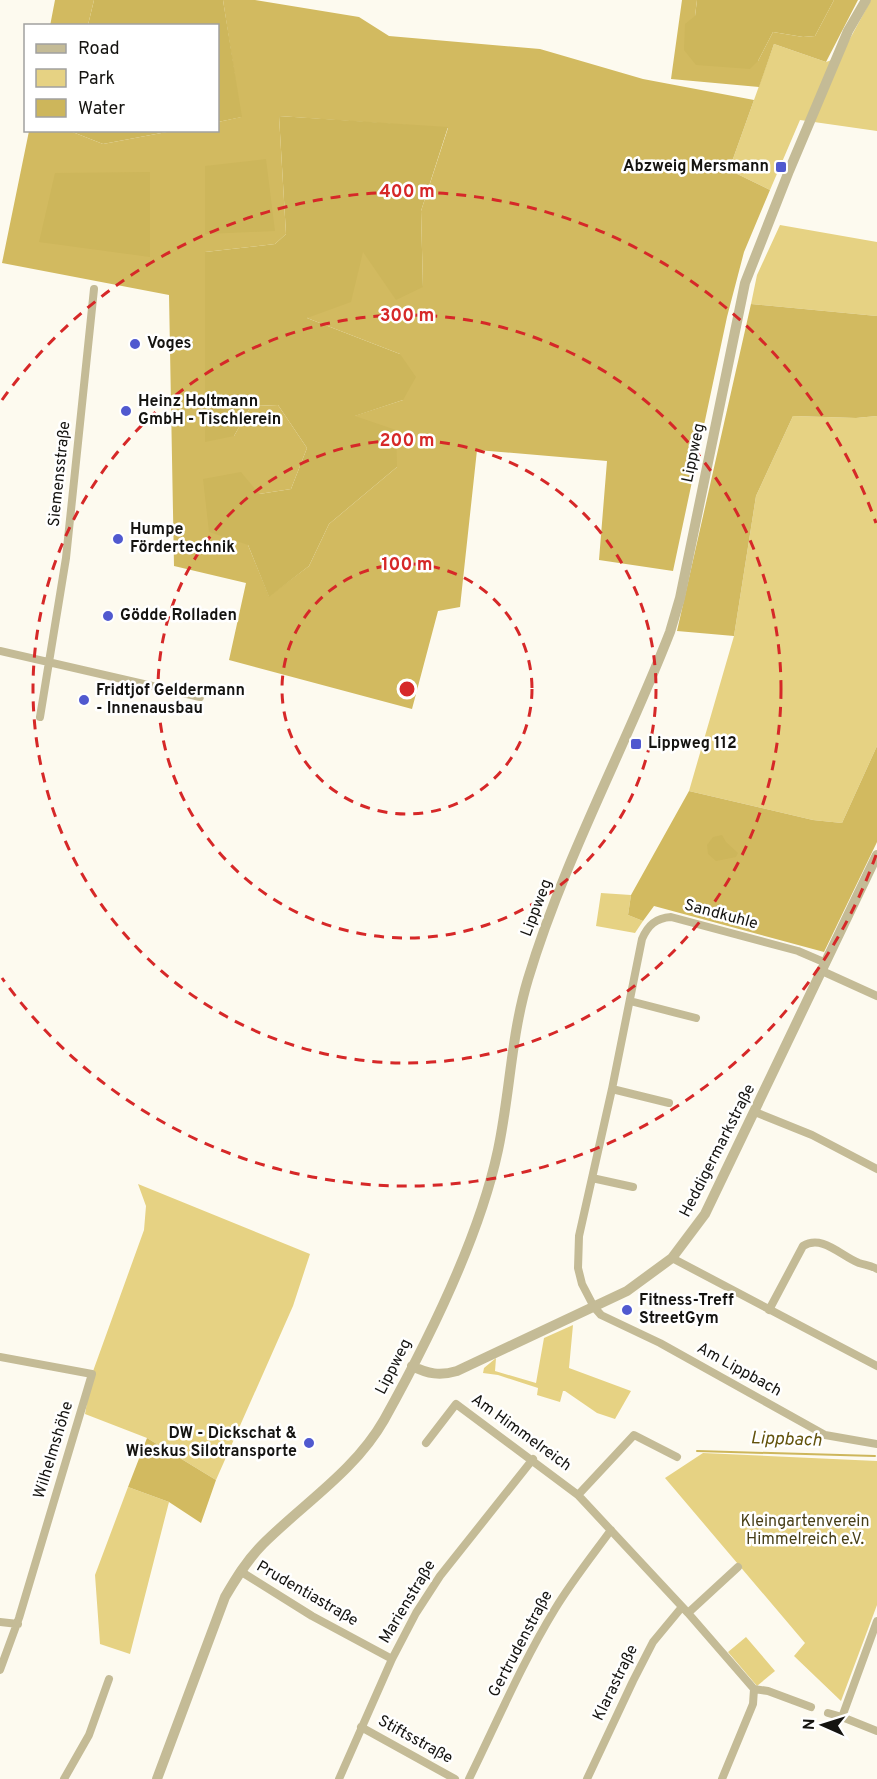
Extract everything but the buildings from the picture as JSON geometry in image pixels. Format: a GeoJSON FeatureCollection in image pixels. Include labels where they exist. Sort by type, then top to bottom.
{"type":"FeatureCollection","features":[{"type":"Feature","properties":{"kind":"street","name":"Lippweg"},"geometry":{"type":"LineString","coordinates":[[157,1779],[225,1597],[240,1571],[263,1545],[355,1459],[382,1423],[412,1366],[460,1264],[490,1181],[498,1150],[517,1027],[525,992],[552,908],[670,632],[682,588],[745,283],[827,79],[848,31],[866,0]]}},
{"type":"Feature","properties":{"kind":"street","name":"Siemensstraße"},"geometry":{"type":"LineString","coordinates":[[40,717],[67,548],[94,289]]}},
{"type":"Feature","properties":{"kind":"street"},"geometry":{"type":"LineString","coordinates":[[0,651],[200,697]]}},
{"type":"Feature","properties":{"kind":"street","name":"Heddigermarkstraße"},"geometry":{"type":"LineString","coordinates":[[412,1366],[428,1374],[446,1374],[457,1371],[627,1291],[672,1258],[705,1214],[877,855]]}},
{"type":"Feature","properties":{"kind":"street","name":"Sandkuhle"},"geometry":{"type":"LineString","coordinates":[[594,1307],[582,1284],[578,1268],[579,1236],[642,939],[646,930],[661,918],[671,917],[798,951],[824,967]]}},
{"type":"Feature","properties":{"kind":"street"},"geometry":{"type":"LineString","coordinates":[[824,967],[877,996]]}},
{"type":"Feature","properties":{"kind":"street"},"geometry":{"type":"LineString","coordinates":[[630,1001],[696,1018]]}},
{"type":"Feature","properties":{"kind":"street"},"geometry":{"type":"LineString","coordinates":[[612,1089],[669,1103]]}},
{"type":"Feature","properties":{"kind":"street"},"geometry":{"type":"LineString","coordinates":[[755,1112],[812,1135],[877,1169]]}},
{"type":"Feature","properties":{"kind":"street"},"geometry":{"type":"LineString","coordinates":[[592,1178],[633,1188]]}},
{"type":"Feature","properties":{"kind":"street"},"geometry":{"type":"LineString","coordinates":[[769,1310],[803,1246],[810,1241],[820,1242],[860,1264],[871,1265],[877,1269]]}},
{"type":"Feature","properties":{"kind":"street"},"geometry":{"type":"LineString","coordinates":[[672,1258],[877,1366]]}},
{"type":"Feature","properties":{"kind":"street","name":"Am Lippbach"},"geometry":{"type":"LineString","coordinates":[[594,1307],[601,1315],[660,1343],[825,1435],[877,1444]]}},
{"type":"Feature","properties":{"kind":"street","name":"Wilhelmshöhe"},"geometry":{"type":"LineString","coordinates":[[0,1357],[92,1374],[18,1624],[0,1670]]}},
{"type":"Feature","properties":{"kind":"street","name":"Am Himmelreich"},"geometry":{"type":"LineString","coordinates":[[426,1443],[456,1404],[533,1460],[578,1495],[685,1610],[754,1689]]}},
{"type":"Feature","properties":{"kind":"street","name":"Am Himmelreich"},"geometry":{"type":"LineString","coordinates":[[578,1495],[634,1434],[677,1456]]}},
{"type":"Feature","properties":{"kind":"street","name":"Marienstraße"},"geometry":{"type":"LineString","coordinates":[[339,1779],[392,1659],[416,1613],[440,1575],[533,1460]]}},
{"type":"Feature","properties":{"kind":"street","name":"Gertrudenstraße"},"geometry":{"type":"LineString","coordinates":[[469,1779],[529,1656],[555,1610],[611,1530]]}},
{"type":"Feature","properties":{"kind":"street"},"geometry":{"type":"LineString","coordinates":[[685,1610],[738,1567]]}},
{"type":"Feature","properties":{"kind":"street","name":"Prudentiastraße"},"geometry":{"type":"LineString","coordinates":[[240,1571],[312,1616],[392,1659]]}},
{"type":"Feature","properties":{"kind":"street","name":"Klarastraße"},"geometry":{"type":"LineString","coordinates":[[587,1779],[653,1642],[685,1610]]}},
{"type":"Feature","properties":{"kind":"street"},"geometry":{"type":"LineString","coordinates":[[842,1717],[877,1621]]}},
{"type":"Feature","properties":{"kind":"street"},"geometry":{"type":"LineString","coordinates":[[0,1622],[18,1624]]}},
{"type":"Feature","properties":{"kind":"street"},"geometry":{"type":"LineString","coordinates":[[64,1779],[89,1735],[109,1679]]}},
{"type":"Feature","properties":{"kind":"street"},"geometry":{"type":"LineString","coordinates":[[722,1779],[753,1704],[754,1689],[768,1691],[811,1707]]}},
{"type":"Feature","properties":{"kind":"street"},"geometry":{"type":"LineString","coordinates":[[828,1713],[877,1731]]}},
{"type":"Feature","properties":{"kind":"street","name":"Stiftsstraße"},"geometry":{"type":"LineString","coordinates":[[361,1728],[456,1779]]}},
{"type":"Feature","properties":{"kind":"green space"},"geometry":{"type":"Polygon","coordinates":[[[871,0],[877,0],[877,131],[800,120],[770,190],[729,170],[774,44],[826,62],[840,57],[871,0]]]}},
{"type":"Feature","properties":{"kind":"green space"},"geometry":{"type":"Polygon","coordinates":[[[780,225],[877,242],[877,316],[751,304],[757,275],[780,225]]]}},
{"type":"Feature","properties":{"kind":"green space"},"geometry":{"type":"Polygon","coordinates":[[[793,416],[856,418],[877,416],[877,746],[842,823],[813,820],[689,791],[734,636],[756,496],[793,416]]]}},
{"type":"Feature","properties":{"kind":"green space"},"geometry":{"type":"Polygon","coordinates":[[[601,893],[631,895],[628,915],[643,921],[635,933],[596,926],[601,893]]]}},
{"type":"Feature","properties":{"kind":"green space"},"geometry":{"type":"Polygon","coordinates":[[[138,1184],[310,1254],[293,1306],[216,1480],[147,1438],[85,1414],[92,1374],[144,1230],[146,1206],[138,1184]]]}},
{"type":"Feature","properties":{"kind":"green space"},"geometry":{"type":"Polygon","coordinates":[[[573,1325],[569,1368],[631,1391],[615,1419],[597,1413],[565,1391],[563,1391],[560,1402],[537,1395],[538,1388],[498,1375],[483,1373],[484,1368],[496,1358],[495,1371],[536,1383],[544,1338],[573,1325]]]}},
{"type":"Feature","properties":{"kind":"green space","name":"Kleingartenverein Himmelreich e.V."},"geometry":{"type":"Polygon","coordinates":[[[703,1453],[877,1461],[877,1605],[841,1701],[794,1656],[805,1643],[665,1478],[703,1453]]]}},
{"type":"Feature","properties":{"kind":"green space"},"geometry":{"type":"Polygon","coordinates":[[[128,1487],[169,1502],[130,1654],[100,1644],[95,1575],[128,1487]]]}},
{"type":"Feature","properties":{"kind":"green space"},"geometry":{"type":"Polygon","coordinates":[[[746,1637],[775,1671],[757,1686],[728,1652],[746,1637]]]}},
{"type":"Feature","properties":{"kind":"shaded area"},"geometry":{"type":"Polygon","coordinates":[[[55,0],[94,0],[88,24],[50,24],[55,0]]]}},
{"type":"Feature","properties":{"kind":"shaded area"},"geometry":{"type":"Polygon","coordinates":[[[223,0],[255,0],[359,17],[389,36],[540,49],[643,79],[754,100],[729,170],[770,190],[744,252],[727,317],[673,571],[599,560],[607,461],[477,450],[460,607],[438,611],[412,709],[229,660],[246,583],[174,566],[169,295],[2,263],[29,132],[73,132],[103,144],[167,132],[219,132],[219,122],[241,117],[223,0]],[[279,116],[286,234],[275,244],[205,252],[234,436],[251,406],[278,405],[307,448],[291,489],[259,494],[248,545],[269,596],[309,566],[329,524],[397,467],[354,416],[403,400],[400,354],[307,318],[363,251],[423,287],[421,211],[448,128],[279,116]]]}},
{"type":"Feature","properties":{"kind":"shaded area"},"geometry":{"type":"Polygon","coordinates":[[[682,0],[697,0],[695,16],[758,61],[773,32],[803,37],[815,36],[834,0],[858,0],[826,62],[774,44],[759,87],[671,79],[682,0]]]}},
{"type":"Feature","properties":{"kind":"shaded area"},"geometry":{"type":"Polygon","coordinates":[[[751,304],[877,316],[877,416],[856,418],[793,416],[756,496],[734,636],[677,631],[751,304]]]}},
{"type":"Feature","properties":{"kind":"shaded area"},"geometry":{"type":"Polygon","coordinates":[[[877,746],[877,842],[824,952],[654,906],[643,921],[628,915],[631,895],[689,791],[813,820],[842,823],[877,746]]]}},
{"type":"Feature","properties":{"kind":"shaded area"},"geometry":{"type":"Polygon","coordinates":[[[147,1438],[216,1480],[201,1523],[169,1502],[128,1487],[147,1438]]]}},
{"type":"Feature","properties":{"kind":"water"},"geometry":{"type":"Polygon","coordinates":[[[94,0],[223,0],[242,117],[219,122],[219,24],[88,24],[94,0]]]}},
{"type":"Feature","properties":{"kind":"water"},"geometry":{"type":"Polygon","coordinates":[[[697,0],[834,0],[815,36],[803,37],[773,32],[758,61],[750,69],[696,65],[684,50],[685,24],[695,16],[697,0]]]}},
{"type":"Feature","properties":{"kind":"water"},"geometry":{"type":"Polygon","coordinates":[[[279,116],[448,127],[421,211],[423,287],[396,300],[363,252],[351,302],[307,318],[400,354],[416,377],[403,400],[355,416],[396,430],[397,467],[329,524],[309,566],[269,597],[248,545],[209,532],[203,479],[241,472],[259,494],[291,489],[307,448],[278,405],[251,406],[234,436],[205,442],[205,252],[275,244],[286,234],[279,116]]]}},
{"type":"Feature","properties":{"kind":"water"},"geometry":{"type":"Polygon","coordinates":[[[73,132],[167,132],[103,144],[73,132]]]}},
{"type":"Feature","properties":{"kind":"water"},"geometry":{"type":"Polygon","coordinates":[[[266,159],[275,231],[205,234],[205,166],[266,159]]]}},
{"type":"Feature","properties":{"kind":"water"},"geometry":{"type":"Polygon","coordinates":[[[150,172],[150,257],[39,242],[55,173],[150,172]]]}},
{"type":"Feature","properties":{"kind":"water"},"geometry":{"type":"Polygon","coordinates":[[[722,835],[738,853],[736,857],[716,861],[708,854],[707,845],[713,837],[722,835]]]}},
{"type":"Feature","properties":{"kind":"waterway","name":"Lippbach"},"geometry":{"type":"LineString","coordinates":[[697,1451],[875,1456]]}},
{"type":"Feature","properties":{"kind":"place","name":"Abzweig Mersmann"},"geometry":{"type":"Point","coordinates":[781,167]}},
{"type":"Feature","properties":{"kind":"place","name":"Voges"},"geometry":{"type":"Point","coordinates":[135,344]}},
{"type":"Feature","properties":{"kind":"place","name":"Heinz Holtmann GmbH - Tischlerein"},"geometry":{"type":"Point","coordinates":[126,411]}},
{"type":"Feature","properties":{"kind":"place","name":"Humpe Fördertechnik"},"geometry":{"type":"Point","coordinates":[118,539]}},
{"type":"Feature","properties":{"kind":"place","name":"Gödde Rolladen"},"geometry":{"type":"Point","coordinates":[108,616]}},
{"type":"Feature","properties":{"kind":"place","name":"Fridtjof Geldermann - Innenausbau"},"geometry":{"type":"Point","coordinates":[84,700]}},
{"type":"Feature","properties":{"kind":"place","name":"Lippweg 112"},"geometry":{"type":"Point","coordinates":[636,744]}},
{"type":"Feature","properties":{"kind":"place","name":"Fitness-Treff StreetGym"},"geometry":{"type":"Point","coordinates":[627,1310]}},
{"type":"Feature","properties":{"kind":"place","name":"DW - Dickschat & Wieskus Silotransporte"},"geometry":{"type":"Point","coordinates":[309,1443]}}]}
